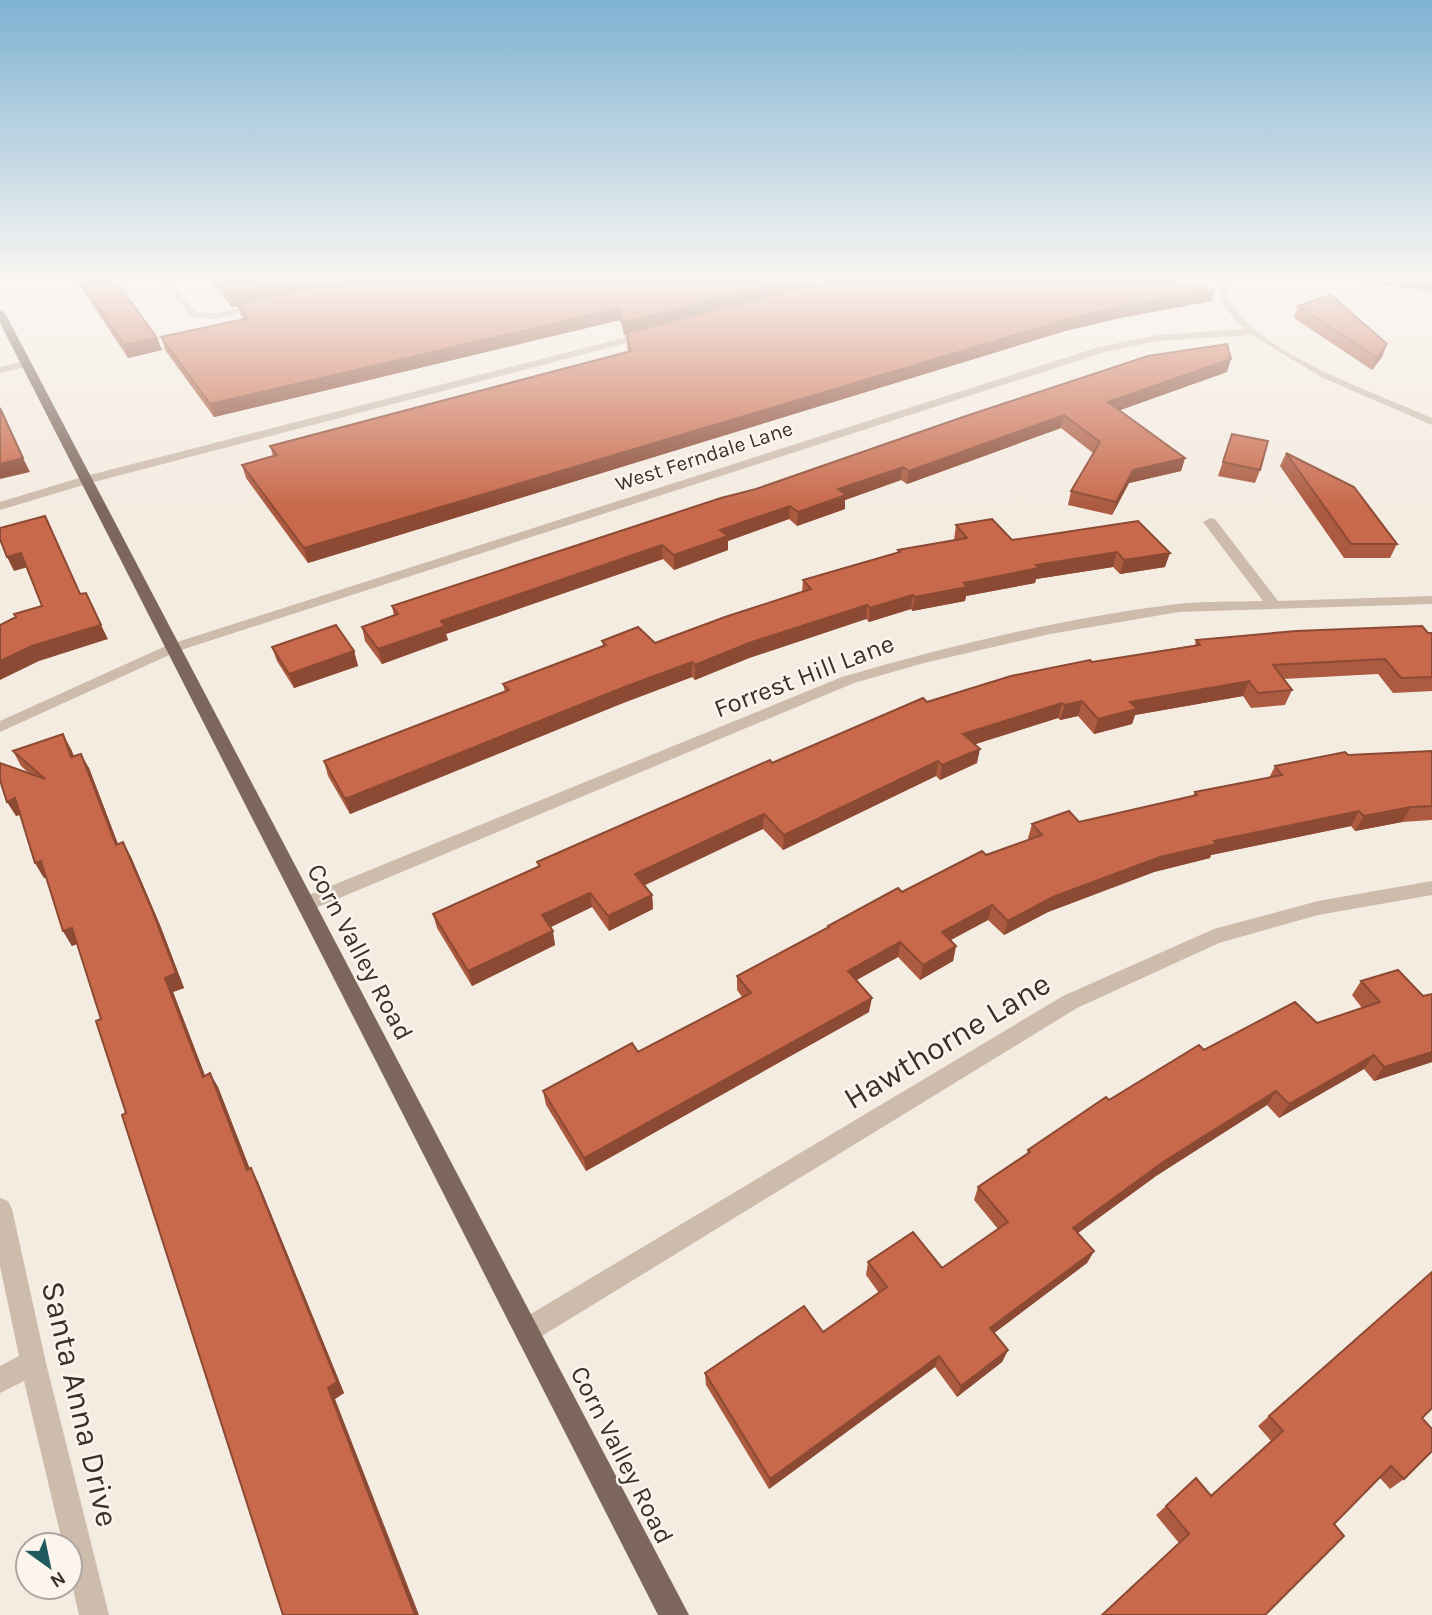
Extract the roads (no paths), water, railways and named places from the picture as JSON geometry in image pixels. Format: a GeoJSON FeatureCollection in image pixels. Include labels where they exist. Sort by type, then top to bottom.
{"type":"FeatureCollection","features":[{"type":"Feature","properties":{"kind":"main road","name":"Corn Valley Road"},"geometry":{"type":"LineString","coordinates":[[22,356],[674,1615]]}},
{"type":"Feature","properties":{"kind":"street"},"geometry":{"type":"LineString","coordinates":[[0,506],[86,480],[564,356]]}},
{"type":"Feature","properties":{"kind":"street","name":"West Ferndale Lane"},"geometry":{"type":"LineString","coordinates":[[0,727],[173,648],[1080,356]]}},
{"type":"Feature","properties":{"kind":"street"},"geometry":{"type":"LineString","coordinates":[[1292,356],[1432,422]]}},
{"type":"Feature","properties":{"kind":"street"},"geometry":{"type":"LineString","coordinates":[[0,370],[26,364]]}},
{"type":"Feature","properties":{"kind":"street"},"geometry":{"type":"LineString","coordinates":[[1210,522],[1272,603]]}},
{"type":"Feature","properties":{"kind":"street","name":"Forrest Hill Lane"},"geometry":{"type":"LineString","coordinates":[[306,904],[848,680],[921,659],[1050,630],[1179,608],[1432,600]]}},
{"type":"Feature","properties":{"kind":"street","name":"Hawthorne Lane"},"geometry":{"type":"LineString","coordinates":[[528,1330],[1070,1003],[1214,937],[1318,908],[1432,888]]}},
{"type":"Feature","properties":{"kind":"street","name":"Santa Anna Drive"},"geometry":{"type":"LineString","coordinates":[[0,1209],[33,1363],[94,1615]]}},
{"type":"Feature","properties":{"kind":"street"},"geometry":{"type":"LineString","coordinates":[[0,1380],[33,1363]]}}]}
